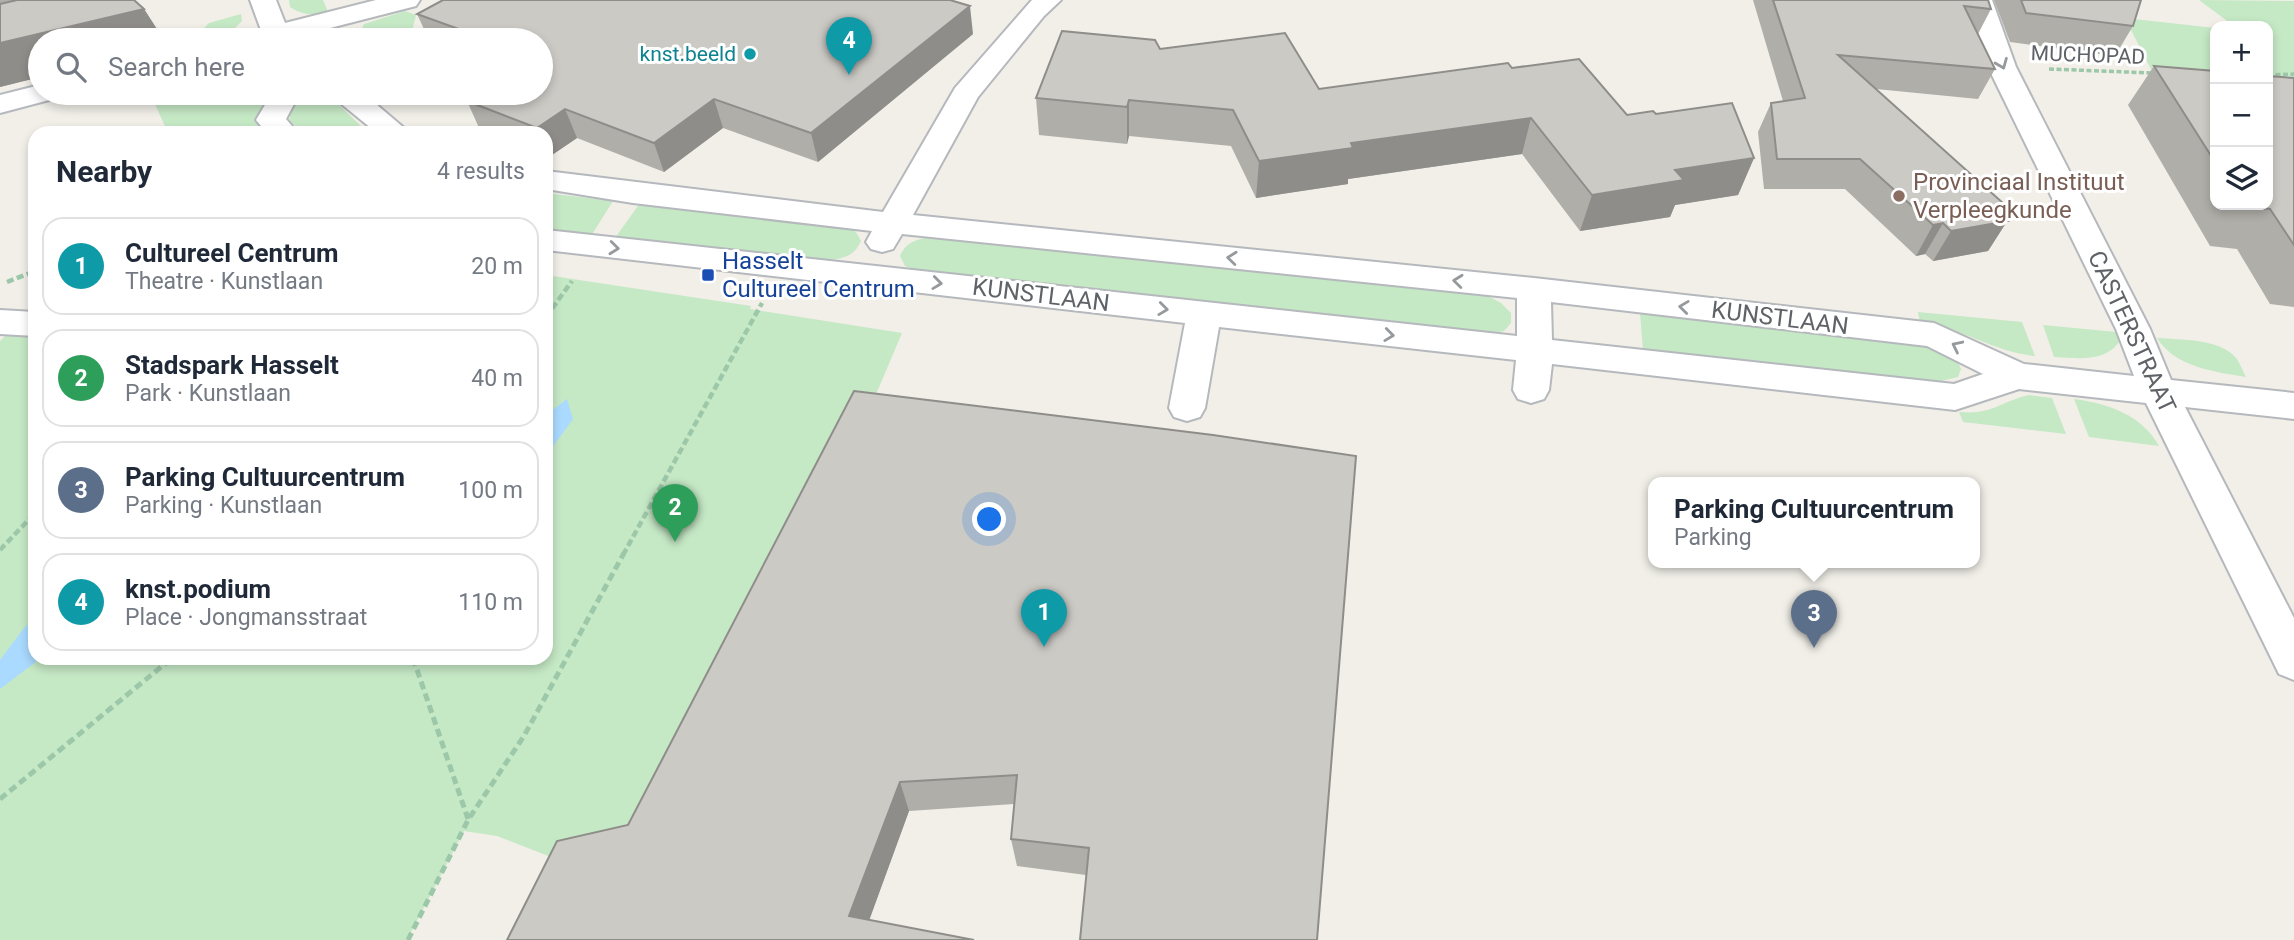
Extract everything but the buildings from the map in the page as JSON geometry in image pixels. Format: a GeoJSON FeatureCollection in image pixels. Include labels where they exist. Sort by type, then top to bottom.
{"type":"FeatureCollection","features":[{"type":"Feature","properties":{"kind":"street"},"geometry":{"type":"LineString","coordinates":[[262,0],[266,28]]}},
{"type":"Feature","properties":{"kind":"street"},"geometry":{"type":"LineString","coordinates":[[305,28],[407,0]]}},
{"type":"Feature","properties":{"kind":"street"},"geometry":{"type":"LineString","coordinates":[[866,275],[891,223],[965,94],[1035,10],[1048,0]]}},
{"type":"Feature","properties":{"kind":"street","name":"CASTERSTRAAT"},"geometry":{"type":"LineString","coordinates":[[1979,0],[2003,68],[2133,329],[2158,391],[2294,661]]}},
{"type":"Feature","properties":{"kind":"street"},"geometry":{"type":"LineString","coordinates":[[0,104],[28,97]]}},
{"type":"Feature","properties":{"kind":"street"},"geometry":{"type":"LineString","coordinates":[[277,126],[271,120],[279,105]]}},
{"type":"Feature","properties":{"kind":"street"},"geometry":{"type":"LineString","coordinates":[[360,105],[386,126]]}},
{"type":"Feature","properties":{"kind":"street","name":"KUNSTLAAN"},"geometry":{"type":"LineString","coordinates":[[553,181],[891,223],[1534,289],[1934,335],[2018,376],[2294,406]]}},
{"type":"Feature","properties":{"kind":"street","name":"KUNSTLAAN"},"geometry":{"type":"LineString","coordinates":[[553,241],[1955,397],[2018,376]]}},
{"type":"Feature","properties":{"kind":"street"},"geometry":{"type":"LineString","coordinates":[[1531,390],[1535,352],[1534,289]]}},
{"type":"Feature","properties":{"kind":"street"},"geometry":{"type":"LineString","coordinates":[[1187,408],[1204,314]]}},
{"type":"Feature","properties":{"kind":"street"},"geometry":{"type":"LineString","coordinates":[[0,322],[28,324]]}},
{"type":"Feature","properties":{"kind":"path","name":"MUCHOPAD"},"geometry":{"type":"LineString","coordinates":[[2003,68],[2154,73]]}},
{"type":"Feature","properties":{"kind":"path"},"geometry":{"type":"LineString","coordinates":[[2273,75],[2294,74]]}},
{"type":"Feature","properties":{"kind":"path"},"geometry":{"type":"LineString","coordinates":[[408,940],[468,820],[524,736],[783,265]]}},
{"type":"Feature","properties":{"kind":"path"},"geometry":{"type":"LineString","coordinates":[[0,285],[28,274]]}},
{"type":"Feature","properties":{"kind":"path"},"geometry":{"type":"LineString","coordinates":[[0,550],[28,520]]}},
{"type":"Feature","properties":{"kind":"path"},"geometry":{"type":"LineString","coordinates":[[0,799],[163,665]]}},
{"type":"Feature","properties":{"kind":"path"},"geometry":{"type":"LineString","coordinates":[[415,665],[468,820]]}},
{"type":"Feature","properties":{"kind":"green space"},"geometry":{"type":"Polygon","coordinates":[[[289,0],[323,0],[328,12],[299,12],[290,7],[289,0]]]}},
{"type":"Feature","properties":{"kind":"green space"},"geometry":{"type":"Polygon","coordinates":[[[2199,0],[2294,1],[2294,101],[2273,99],[2273,21],[2227,21],[2199,0]]]}},
{"type":"Feature","properties":{"kind":"green space"},"geometry":{"type":"Polygon","coordinates":[[[405,11],[416,15],[413,28],[362,28],[364,24],[405,11]]]}},
{"type":"Feature","properties":{"kind":"green space"},"geometry":{"type":"Polygon","coordinates":[[[241,14],[242,21],[234,28],[204,28],[209,23],[241,14]]]}},
{"type":"Feature","properties":{"kind":"green space"},"geometry":{"type":"Polygon","coordinates":[[[2125,18],[2210,27],[2210,94],[2161,89],[2125,18]]]}},
{"type":"Feature","properties":{"kind":"green space"},"geometry":{"type":"Polygon","coordinates":[[[155,105],[262,105],[260,126],[165,126],[155,105]]]}},
{"type":"Feature","properties":{"kind":"green space"},"geometry":{"type":"Polygon","coordinates":[[[292,105],[339,105],[361,126],[296,126],[289,121],[292,105]]]}},
{"type":"Feature","properties":{"kind":"green space"},"geometry":{"type":"Polygon","coordinates":[[[553,194],[613,201],[591,236],[553,231],[553,194]]]}},
{"type":"Feature","properties":{"kind":"green space"},"geometry":{"type":"Polygon","coordinates":[[[640,203],[844,225],[856,232],[861,241],[850,255],[821,261],[615,238],[640,203]]]}},
{"type":"Feature","properties":{"kind":"green space"},"geometry":{"type":"Polygon","coordinates":[[[936,236],[1488,296],[1511,313],[1511,323],[1504,331],[1488,335],[920,272],[905,266],[900,256],[910,243],[936,236]]]}},
{"type":"Feature","properties":{"kind":"green space"},"geometry":{"type":"Polygon","coordinates":[[[553,276],[751,306],[750,309],[902,333],[863,425],[648,853],[579,868],[497,836],[464,831],[407,940],[0,940],[0,341],[28,313],[28,665],[553,665],[553,276]]]}},
{"type":"Feature","properties":{"kind":"green space"},"geometry":{"type":"Polygon","coordinates":[[[1640,312],[1927,344],[1956,358],[1961,369],[1958,377],[1941,381],[1643,351],[1640,312]]]}},
{"type":"Feature","properties":{"kind":"green space"},"geometry":{"type":"Polygon","coordinates":[[[1918,312],[2022,322],[2035,356],[2006,350],[1950,330],[1920,323],[1918,312]]]}},
{"type":"Feature","properties":{"kind":"green space"},"geometry":{"type":"Polygon","coordinates":[[[2043,325],[2116,332],[2120,341],[2106,353],[2090,358],[2054,357],[2043,325]]]}},
{"type":"Feature","properties":{"kind":"green space"},"geometry":{"type":"Polygon","coordinates":[[[2157,338],[2199,341],[2220,347],[2236,358],[2246,377],[2185,362],[2174,356],[2157,338]]]}},
{"type":"Feature","properties":{"kind":"green space"},"geometry":{"type":"Polygon","coordinates":[[[2029,395],[2052,398],[2066,434],[1963,422],[1959,412],[1980,412],[2029,395]]]}},
{"type":"Feature","properties":{"kind":"green space"},"geometry":{"type":"Polygon","coordinates":[[[2074,399],[2122,412],[2143,426],[2159,446],[2089,437],[2074,399]]]}},
{"type":"Feature","properties":{"kind":"water"},"geometry":{"type":"Polygon","coordinates":[[[567,399],[573,419],[553,446],[553,410],[567,399]]]}},
{"type":"Feature","properties":{"kind":"water"},"geometry":{"type":"Polygon","coordinates":[[[28,624],[28,665],[32,665],[0,689],[0,660],[28,624]]]}},
{"type":"Feature","properties":{"kind":"place","name":"knst.beeld"},"geometry":{"type":"Point","coordinates":[750,54]}},
{"type":"Feature","properties":{"kind":"place","name":"knst.podium"},"geometry":{"type":"Point","coordinates":[849,75]}},
{"type":"Feature","properties":{"kind":"place","name":"Provinciaal Instituut Verpleegkunde"},"geometry":{"type":"Point","coordinates":[1899,196]}},
{"type":"Feature","properties":{"kind":"place","name":"Hasselt Cultureel Centrum"},"geometry":{"type":"Point","coordinates":[708,275]}},
{"type":"Feature","properties":{"kind":"place","name":"Stadspark Hasselt"},"geometry":{"type":"Point","coordinates":[675,542]}},
{"type":"Feature","properties":{"kind":"place","name":"Cultureel Centrum"},"geometry":{"type":"Point","coordinates":[1044,647]}},
{"type":"Feature","properties":{"kind":"place","name":"Parking Cultuurcentrum"},"geometry":{"type":"Point","coordinates":[1814,648]}}]}
